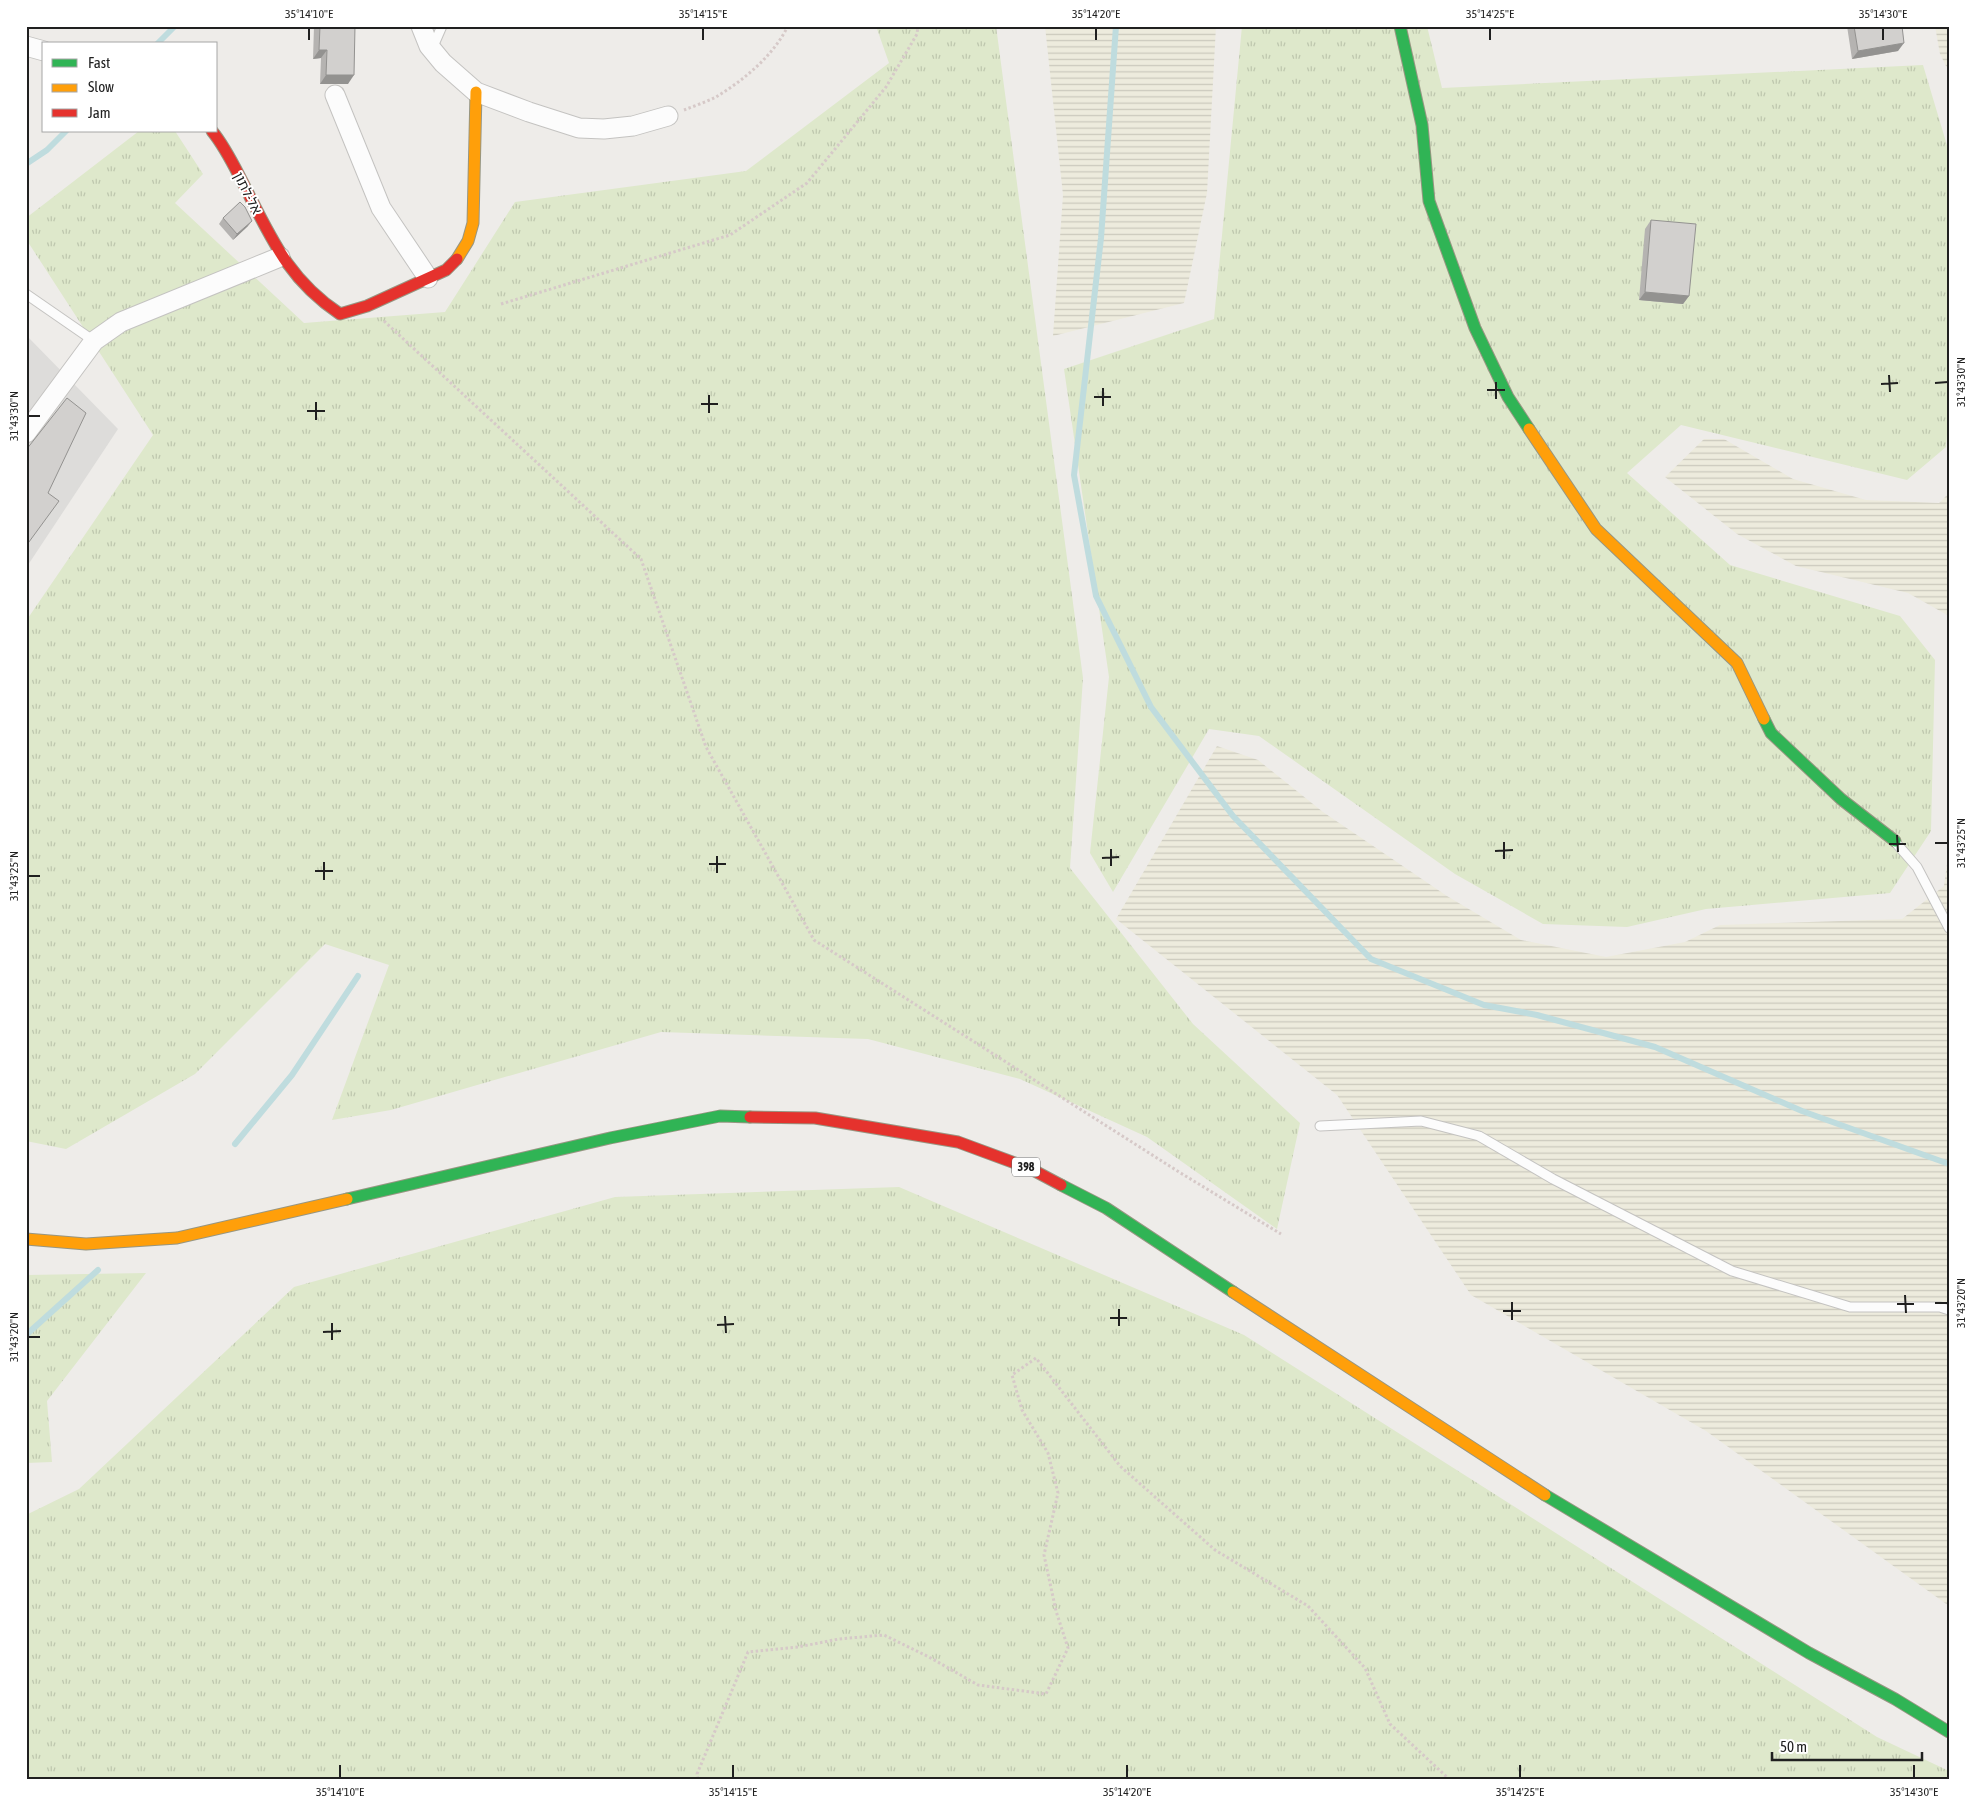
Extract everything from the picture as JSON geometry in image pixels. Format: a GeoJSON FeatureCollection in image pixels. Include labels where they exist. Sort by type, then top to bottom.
{"type":"FeatureCollection","features":[{"type":"Feature","properties":{"kind":"main road"},"geometry":{"type":"LineString","coordinates":[[1400,26],[1422,125],[1429,201],[1475,328],[1508,397],[1596,529],[1737,663],[1771,733],[1841,799],[1895,842]]}},
{"type":"Feature","properties":{"kind":"main road"},"geometry":{"type":"LineString","coordinates":[[367,306],[446,270],[461,254],[473,223],[476,92]]}},
{"type":"Feature","properties":{"kind":"main road","name":"אל-לתון"},"geometry":{"type":"LineString","coordinates":[[213,132],[229,157],[280,257],[312,295],[340,314],[367,306]]}},
{"type":"Feature","properties":{"kind":"main road","name":"398"},"geometry":{"type":"LineString","coordinates":[[26,1239],[86,1244],[177,1238],[601,1140],[720,1116],[815,1118],[958,1142],[1031,1169],[1106,1208],[1516,1477],[1809,1653],[1895,1699],[1949,1732]]}},
{"type":"Feature","properties":{"kind":"main road","name":"398"},"geometry":{"type":"LineString","coordinates":[[1895,1699],[1949,1719]]}},
{"type":"Feature","properties":{"kind":"street"},"geometry":{"type":"LineString","coordinates":[[421,26],[432,50],[459,78],[476,92],[579,128],[604,129],[633,126],[668,116]]}},
{"type":"Feature","properties":{"kind":"street"},"geometry":{"type":"LineString","coordinates":[[26,46],[42,50]]}},
{"type":"Feature","properties":{"kind":"street"},"geometry":{"type":"LineString","coordinates":[[335,95],[382,208],[428,278]]}},
{"type":"Feature","properties":{"kind":"street"},"geometry":{"type":"LineString","coordinates":[[26,433],[94,341],[121,322],[280,257]]}},
{"type":"Feature","properties":{"kind":"lane"},"geometry":{"type":"LineString","coordinates":[[432,50],[442,26]]}},
{"type":"Feature","properties":{"kind":"lane"},"geometry":{"type":"LineString","coordinates":[[26,294],[94,341]]}},
{"type":"Feature","properties":{"kind":"lane"},"geometry":{"type":"LineString","coordinates":[[1895,842],[1917,867],[1949,928]]}},
{"type":"Feature","properties":{"kind":"lane"},"geometry":{"type":"LineString","coordinates":[[1320,1126],[1421,1121],[1479,1136],[1553,1179],[1732,1271],[1850,1307],[1940,1307],[1949,1310]]}},
{"type":"Feature","properties":{"kind":"path"},"geometry":{"type":"LineString","coordinates":[[668,116],[715,97],[753,70],[782,38],[788,26]]}},
{"type":"Feature","properties":{"kind":"path"},"geometry":{"type":"LineString","coordinates":[[501,304],[730,235],[807,183],[886,87],[917,34],[918,26]]}},
{"type":"Feature","properties":{"kind":"path"},"geometry":{"type":"LineString","coordinates":[[367,306],[641,559],[706,747],[814,940],[1280,1234]]}},
{"type":"Feature","properties":{"kind":"path"},"geometry":{"type":"LineString","coordinates":[[698,1779],[697,1774],[748,1652],[798,1646],[839,1638],[884,1635],[929,1656],[978,1684],[1046,1694],[1068,1648],[1056,1610],[1044,1555],[1058,1492],[1048,1453],[1022,1410],[1012,1375],[1036,1358],[1120,1466],[1216,1550],[1308,1606],[1365,1668],[1390,1724],[1449,1779]]}},
{"type":"Feature","properties":{"kind":"shaded area"},"geometry":{"type":"Polygon","coordinates":[[[1045,26],[1216,26],[1207,193],[1184,303],[1053,336],[1063,195],[1045,26]]]}},
{"type":"Feature","properties":{"kind":"shaded area"},"geometry":{"type":"Polygon","coordinates":[[[1935,26],[1949,26],[1949,72],[1940,54],[1935,26]]]}},
{"type":"Feature","properties":{"kind":"shaded area"},"geometry":{"type":"Polygon","coordinates":[[[26,335],[118,429],[26,568],[26,335]]]}},
{"type":"Feature","properties":{"kind":"shaded area"},"geometry":{"type":"Polygon","coordinates":[[[1704,439],[1724,439],[1793,479],[1866,500],[1939,503],[1949,493],[1949,616],[1908,593],[1796,566],[1737,534],[1665,477],[1704,439]]]}},
{"type":"Feature","properties":{"kind":"shaded area"},"geometry":{"type":"Polygon","coordinates":[[[1217,746],[1258,760],[1323,812],[1447,896],[1521,940],[1606,957],[1685,942],[1720,925],[1902,919],[1944,886],[1949,849],[1949,1606],[1706,1431],[1471,1295],[1337,1095],[1116,919],[1217,746]]]}},
{"type":"Feature","properties":{"kind":"green space"},"geometry":{"type":"Polygon","coordinates":[[[876,26],[996,26],[1083,678],[1070,868],[1193,1024],[1300,1123],[1277,1229],[1147,1137],[1020,1079],[868,1039],[661,1032],[391,1110],[332,1120],[389,965],[325,944],[195,1074],[66,1149],[26,1141],[26,621],[153,435],[26,239],[26,218],[138,132],[176,132],[203,174],[175,203],[304,323],[445,312],[515,202],[746,171],[889,63],[876,26]]]}},
{"type":"Feature","properties":{"kind":"green space"},"geometry":{"type":"Polygon","coordinates":[[[1242,26],[1427,26],[1442,88],[1923,65],[1949,152],[1949,410],[1946,447],[1907,480],[1681,425],[1627,473],[1730,565],[1900,616],[1935,660],[1931,831],[1890,893],[1706,909],[1627,927],[1543,924],[1455,874],[1259,736],[1209,729],[1113,892],[1090,853],[1109,677],[1064,369],[1214,319],[1242,26]]]}},
{"type":"Feature","properties":{"kind":"green space"},"geometry":{"type":"Polygon","coordinates":[[[899,1187],[1244,1335],[1877,1737],[1949,1771],[1949,1779],[26,1779],[26,1515],[79,1489],[294,1287],[615,1197],[899,1187]]]}},
{"type":"Feature","properties":{"kind":"green space"},"geometry":{"type":"Polygon","coordinates":[[[146,1273],[47,1401],[52,1462],[26,1463],[26,1275],[146,1273]]]}},
{"type":"Feature","properties":{"kind":"building"},"geometry":{"type":"Polygon","coordinates":[[[320,26],[355,26],[354,75],[326,75],[327,50],[319,50],[320,26]]]}},
{"type":"Feature","properties":{"kind":"building"},"geometry":{"type":"Polygon","coordinates":[[[1854,26],[1902,26],[1904,43],[1858,51],[1854,26]]]}},
{"type":"Feature","properties":{"kind":"building"},"geometry":{"type":"Polygon","coordinates":[[[240,202],[245,207],[252,221],[237,234],[223,218],[240,202]]]}},
{"type":"Feature","properties":{"kind":"building"},"geometry":{"type":"Polygon","coordinates":[[[1651,220],[1696,224],[1689,296],[1645,292],[1651,220]]]}},
{"type":"Feature","properties":{"kind":"building"},"geometry":{"type":"Polygon","coordinates":[[[67,398],[86,413],[48,493],[59,501],[26,546],[26,450],[67,398]]]}},
{"type":"Feature","properties":{"kind":"waterway"},"geometry":{"type":"LineString","coordinates":[[159,42],[175,26]]}},
{"type":"Feature","properties":{"kind":"waterway"},"geometry":{"type":"LineString","coordinates":[[1116,26],[1101,238],[1074,475],[1096,596],[1151,707],[1233,816],[1371,959],[1484,1005],[1537,1015],[1655,1047],[1802,1111],[1949,1164]]}},
{"type":"Feature","properties":{"kind":"waterway"},"geometry":{"type":"LineString","coordinates":[[26,164],[47,150],[65,132]]}},
{"type":"Feature","properties":{"kind":"waterway"},"geometry":{"type":"LineString","coordinates":[[235,1144],[292,1075],[358,976]]}},
{"type":"Feature","properties":{"kind":"waterway"},"geometry":{"type":"LineString","coordinates":[[26,1335],[98,1270]]}},
{"type":"Feature","properties":{"kind":"traffic: fast"},"geometry":{"type":"LineString","coordinates":[[1400,26],[1422,125],[1429,201],[1475,328],[1508,397],[1529,429]]}},
{"type":"Feature","properties":{"kind":"traffic: fast"},"geometry":{"type":"LineString","coordinates":[[1764,719],[1771,733],[1841,799],[1895,841]]}},
{"type":"Feature","properties":{"kind":"traffic: fast"},"geometry":{"type":"LineString","coordinates":[[347,1199],[610,1138],[720,1116],[750,1117]]}},
{"type":"Feature","properties":{"kind":"traffic: fast"},"geometry":{"type":"LineString","coordinates":[[1061,1185],[1106,1208],[1233,1292]]}},
{"type":"Feature","properties":{"kind":"traffic: fast"},"geometry":{"type":"LineString","coordinates":[[1545,1495],[1809,1653],[1895,1699],[1949,1732]]}},
{"type":"Feature","properties":{"kind":"traffic: slow"},"geometry":{"type":"LineString","coordinates":[[457,259],[468,241],[473,223],[476,92]]}},
{"type":"Feature","properties":{"kind":"traffic: slow"},"geometry":{"type":"LineString","coordinates":[[1529,429],[1596,529],[1737,663],[1764,719]]}},
{"type":"Feature","properties":{"kind":"traffic: slow"},"geometry":{"type":"LineString","coordinates":[[26,1239],[86,1244],[177,1238],[347,1199]]}},
{"type":"Feature","properties":{"kind":"traffic: slow"},"geometry":{"type":"LineString","coordinates":[[1233,1292],[1545,1495]]}},
{"type":"Feature","properties":{"kind":"traffic: jam"},"geometry":{"type":"LineString","coordinates":[[213,132],[230,158],[273,242],[284,258],[307,287],[340,314],[367,306],[446,270],[457,259]]}},
{"type":"Feature","properties":{"kind":"traffic: jam"},"geometry":{"type":"LineString","coordinates":[[750,1117],[815,1118],[958,1142],[1031,1169],[1061,1185]]}}]}
